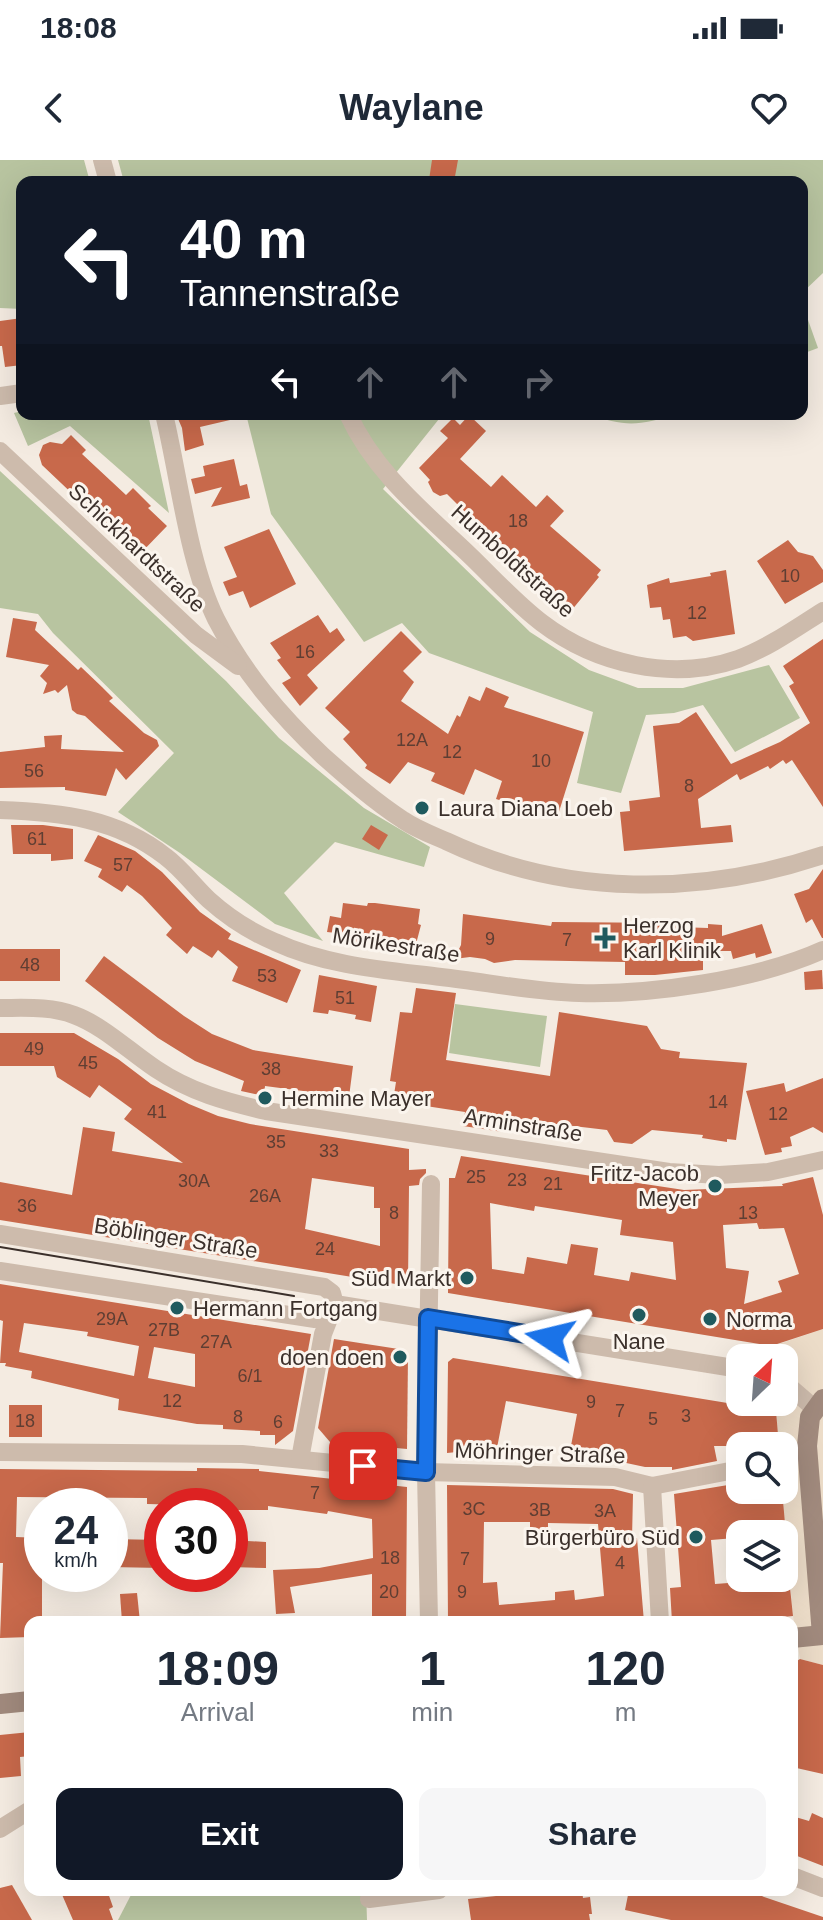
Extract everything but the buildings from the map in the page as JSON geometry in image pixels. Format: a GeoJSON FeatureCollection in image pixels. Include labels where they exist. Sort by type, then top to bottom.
{"type":"FeatureCollection","features":[{"type":"Feature","properties":{"kind":"street"},"geometry":{"type":"LineString","coordinates":[[165,420],[203,585],[214,615],[248,672],[292,727],[356,786],[406,822],[493,862],[552,877],[606,883],[666,886],[726,879],[784,868],[823,855]]}},
{"type":"Feature","properties":{"kind":"street","name":"Humboldtstraße"},"geometry":{"type":"LineString","coordinates":[[351,420],[360,441],[383,472],[418,506],[539,621],[567,641],[598,656],[657,668],[705,667],[759,650],[823,611]]}},
{"type":"Feature","properties":{"kind":"street","name":"Schickhardtstraße"},"geometry":{"type":"LineString","coordinates":[[0,451],[196,635],[248,672]]}},
{"type":"Feature","properties":{"kind":"street","name":"Mörikestraße"},"geometry":{"type":"LineString","coordinates":[[0,810],[50,811],[111,825],[168,858],[209,900],[242,926],[276,943],[348,965],[578,993],[642,991],[705,984],[823,950]]}},
{"type":"Feature","properties":{"kind":"street","name":"Arminstraße"},"geometry":{"type":"LineString","coordinates":[[0,1008],[64,1011],[77,1016],[160,1072],[192,1089],[227,1102],[266,1111],[669,1172],[719,1175],[768,1172],[823,1160]]}},
{"type":"Feature","properties":{"kind":"street"},"geometry":{"type":"LineString","coordinates":[[429,1616],[426,1472],[431,1184]]}},
{"type":"Feature","properties":{"kind":"street","name":"Böblinger Straße"},"geometry":{"type":"LineString","coordinates":[[0,1234],[324,1287],[332,1293],[335,1304]]}},
{"type":"Feature","properties":{"kind":"street","name":"Böblinger Straße"},"geometry":{"type":"LineString","coordinates":[[0,1271],[315,1319],[327,1315],[335,1304]]}},
{"type":"Feature","properties":{"kind":"street"},"geometry":{"type":"LineString","coordinates":[[300,1459],[323,1334],[335,1304]]}},
{"type":"Feature","properties":{"kind":"street","name":"Böblinger Straße"},"geometry":{"type":"LineString","coordinates":[[335,1304],[726,1367]]}},
{"type":"Feature","properties":{"kind":"street"},"geometry":{"type":"LineString","coordinates":[[798,1391],[818,1403],[807,1426],[807,1446],[822,1635],[798,1637]]}},
{"type":"Feature","properties":{"kind":"street","name":"Möhringer Straße"},"geometry":{"type":"LineString","coordinates":[[0,1452],[242,1454],[426,1472],[615,1477],[652,1486],[726,1471]]}},
{"type":"Feature","properties":{"kind":"street"},"geometry":{"type":"LineString","coordinates":[[652,1486],[660,1616]]}},
{"type":"Feature","properties":{"kind":"street"},"geometry":{"type":"LineString","coordinates":[[0,1704],[24,1702]]}},
{"type":"Feature","properties":{"kind":"street"},"geometry":{"type":"LineString","coordinates":[[0,1829],[24,1814]]}},
{"type":"Feature","properties":{"kind":"street"},"geometry":{"type":"LineString","coordinates":[[798,1878],[823,1888]]}},
{"type":"Feature","properties":{"kind":"street"},"geometry":{"type":"LineString","coordinates":[[369,1899],[392,1896]]}},
{"type":"Feature","properties":{"kind":"green space"},"geometry":{"type":"Polygon","coordinates":[[[0,160],[84,160],[88,176],[16,176],[16,309],[0,308],[0,160]]]}},
{"type":"Feature","properties":{"kind":"green space"},"geometry":{"type":"Polygon","coordinates":[[[118,160],[823,160],[823,273],[808,287],[808,176],[122,176],[118,160]]]}},
{"type":"Feature","properties":{"kind":"green space"},"geometry":{"type":"Polygon","coordinates":[[[808,320],[818,348],[808,352],[808,320]]]}},
{"type":"Feature","properties":{"kind":"green space"},"geometry":{"type":"Polygon","coordinates":[[[17,420],[149,420],[169,513],[70,426],[28,446],[17,420]]]}},
{"type":"Feature","properties":{"kind":"green space"},"geometry":{"type":"Polygon","coordinates":[[[248,420],[438,420],[383,489],[530,632],[589,670],[638,688],[683,688],[769,665],[800,718],[735,752],[703,705],[674,713],[646,715],[621,793],[577,783],[593,712],[429,653],[402,623],[364,642],[271,514],[248,420]]]}},
{"type":"Feature","properties":{"kind":"green space"},"geometry":{"type":"Polygon","coordinates":[[[609,420],[655,420],[632,423],[609,420]]]}},
{"type":"Feature","properties":{"kind":"green space"},"geometry":{"type":"Polygon","coordinates":[[[0,471],[226,681],[279,738],[364,808],[430,847],[424,867],[335,842],[284,893],[323,941],[275,924],[180,853],[118,812],[174,753],[53,633],[38,614],[0,608],[0,471]]]}},
{"type":"Feature","properties":{"kind":"green space"},"geometry":{"type":"Polygon","coordinates":[[[455,1004],[547,1016],[540,1067],[449,1053],[455,1004]]]}},
{"type":"Feature","properties":{"kind":"green space"},"geometry":{"type":"Polygon","coordinates":[[[130,1896],[366,1896],[367,1920],[118,1920],[130,1896]]]}},
{"type":"Feature","properties":{"kind":"shaded area"},"geometry":{"type":"Polygon","coordinates":[[[823,1329],[823,1665],[800,1659],[798,1616],[793,1616],[791,1592],[798,1592],[798,1520],[785,1520],[783,1504],[798,1504],[798,1432],[778,1432],[776,1416],[798,1416],[798,1344],[779,1344],[823,1329]]]}},
{"type":"Feature","properties":{"kind":"tram line"},"geometry":{"type":"LineString","coordinates":[[0,1247],[294,1296]]}},
{"type":"Feature","properties":{"kind":"place","name":"Laura Diana Loeb"},"geometry":{"type":"Point","coordinates":[422,808]}},
{"type":"Feature","properties":{"kind":"place","name":"Herzog Karl Klinik"},"geometry":{"type":"Point","coordinates":[605,938]}},
{"type":"Feature","properties":{"kind":"place","name":"Hermine Mayer"},"geometry":{"type":"Point","coordinates":[265,1098]}},
{"type":"Feature","properties":{"kind":"place","name":"Fritz-Jacob Meyer"},"geometry":{"type":"Point","coordinates":[715,1186]}},
{"type":"Feature","properties":{"kind":"place","name":"Süd Markt"},"geometry":{"type":"Point","coordinates":[467,1278]}},
{"type":"Feature","properties":{"kind":"place","name":"Hermann Fortgang"},"geometry":{"type":"Point","coordinates":[177,1308]}},
{"type":"Feature","properties":{"kind":"place","name":"Nane"},"geometry":{"type":"Point","coordinates":[639,1315]}},
{"type":"Feature","properties":{"kind":"place","name":"Norma"},"geometry":{"type":"Point","coordinates":[710,1319]}},
{"type":"Feature","properties":{"kind":"place","name":"doen doen"},"geometry":{"type":"Point","coordinates":[400,1357]}},
{"type":"Feature","properties":{"kind":"place","name":"Bürgerbüro Süd"},"geometry":{"type":"Point","coordinates":[696,1537]}},
{"type":"Feature","properties":{"kind":"route"},"geometry":{"type":"LineString","coordinates":[[363,1466],[426,1472],[428,1318],[550,1338]]}}]}
